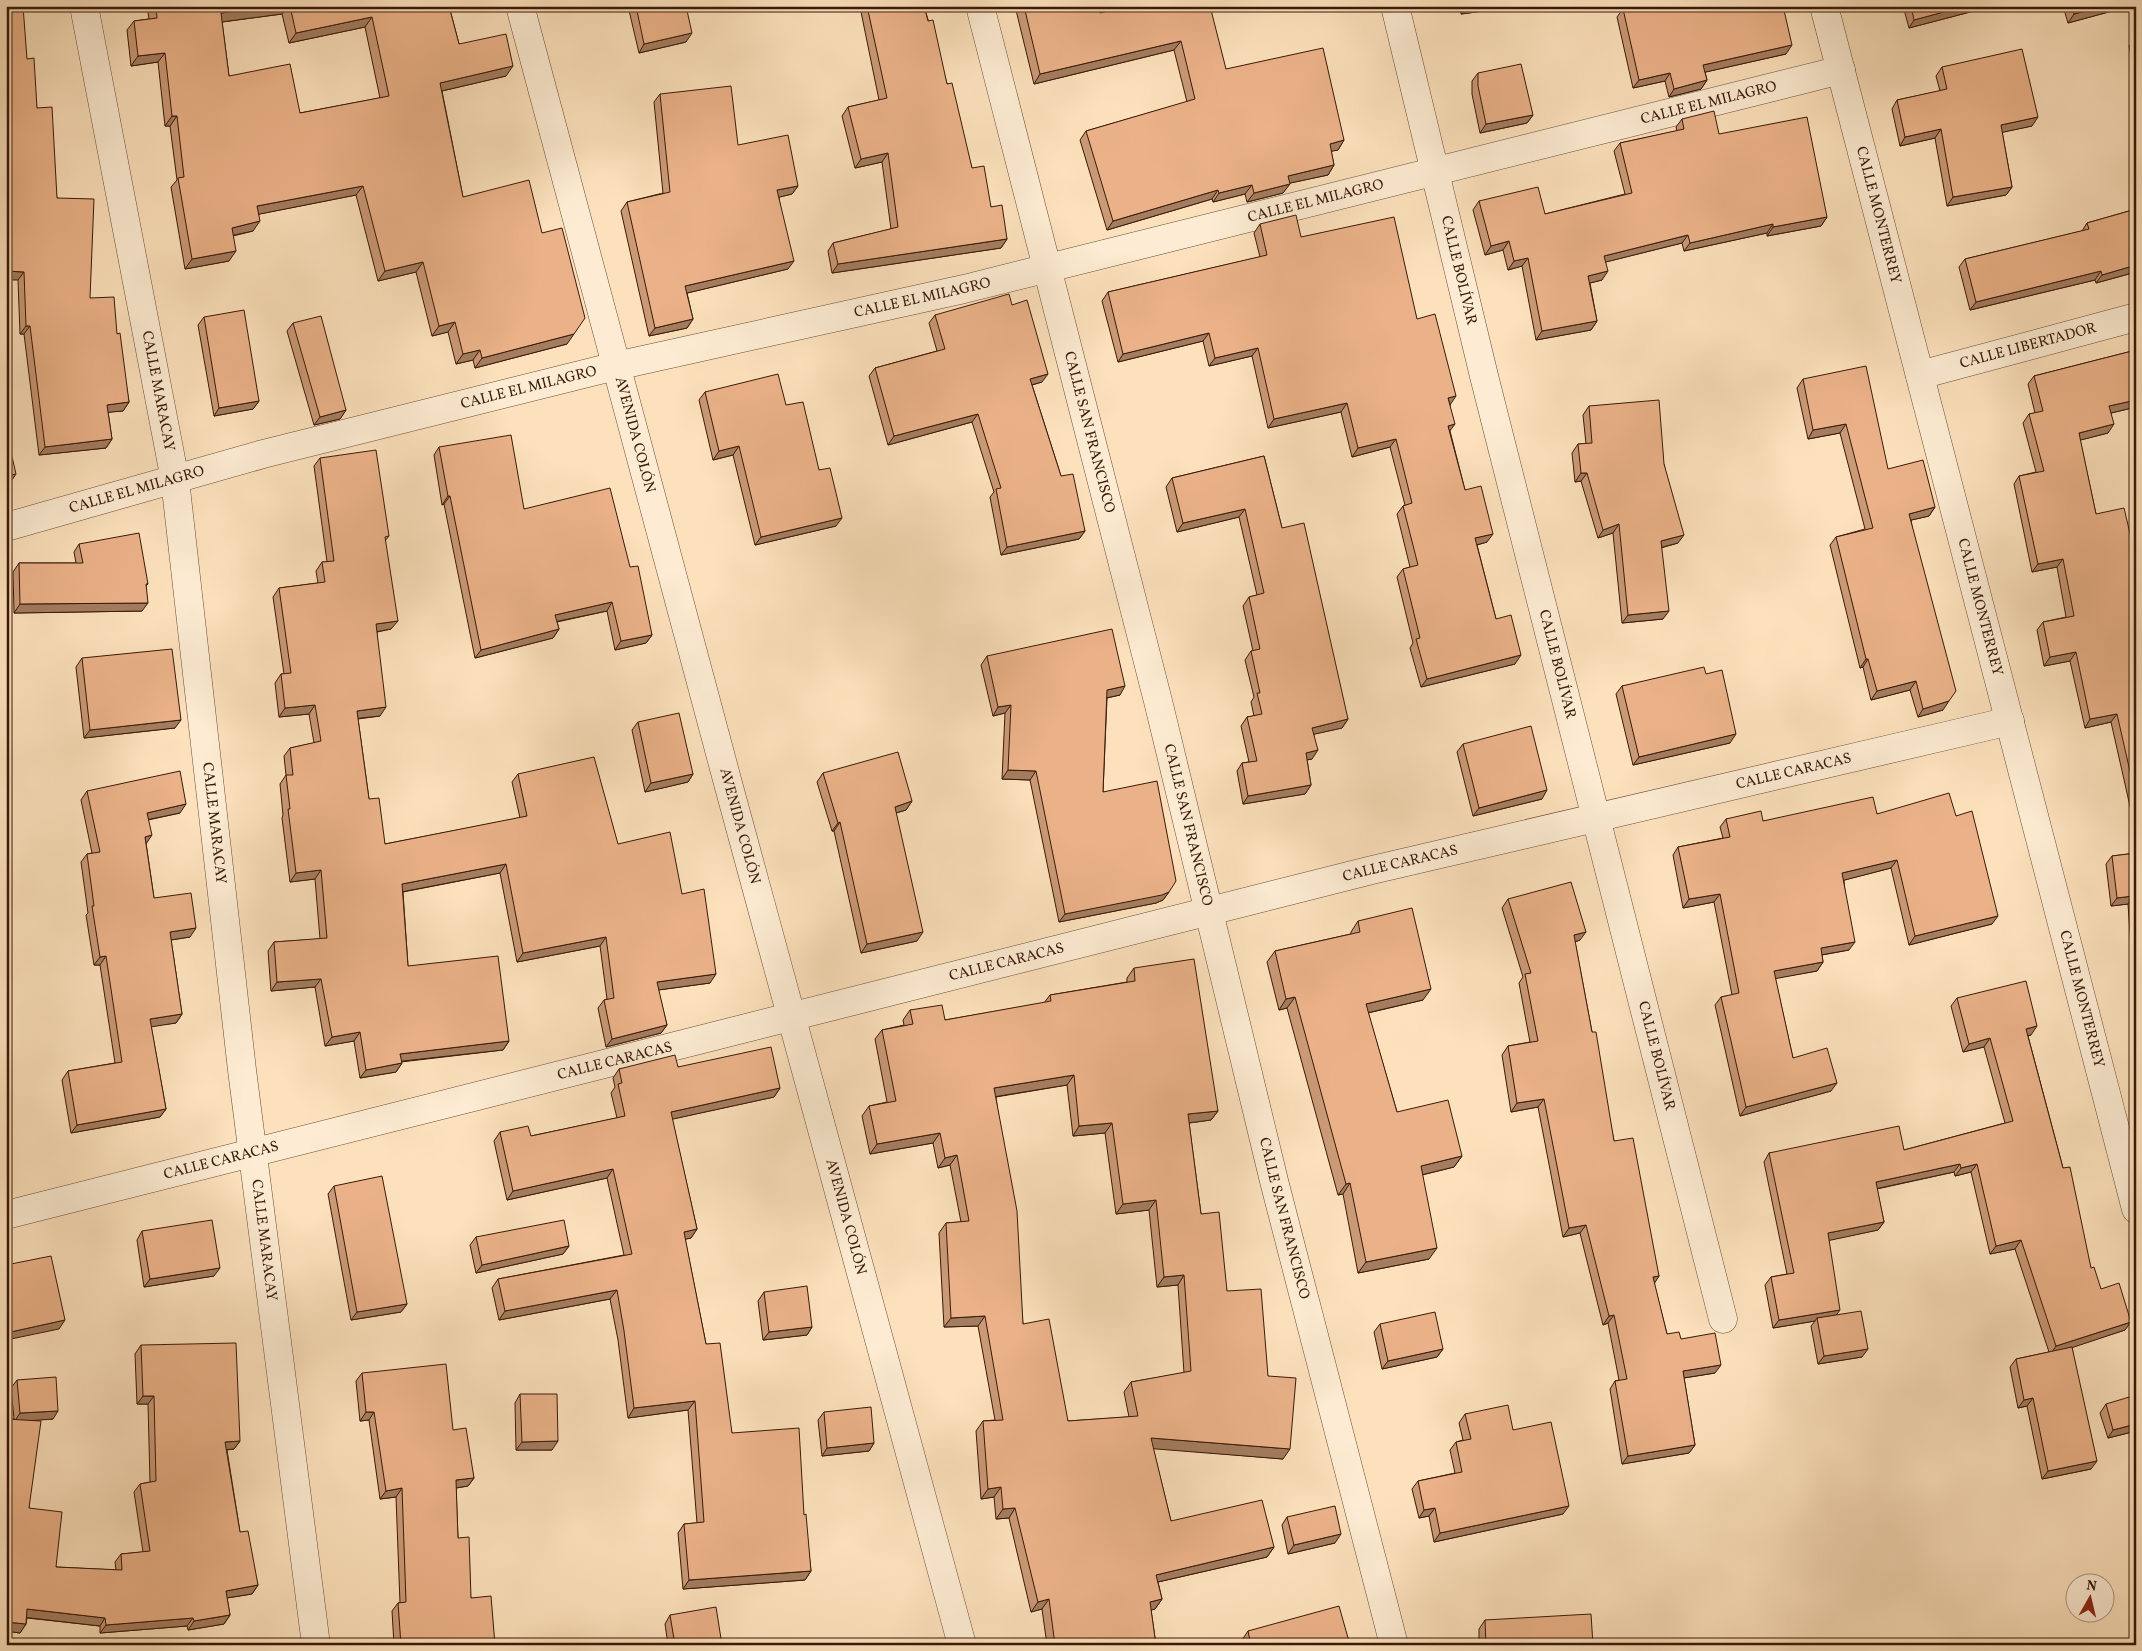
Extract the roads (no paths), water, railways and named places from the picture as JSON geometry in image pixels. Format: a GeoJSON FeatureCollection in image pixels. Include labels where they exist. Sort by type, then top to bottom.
{"type":"FeatureCollection","features":[{"type":"Feature","properties":{"kind":"street","name":"CALLE MARACAY"},"geometry":{"type":"LineString","coordinates":[[84,6],[174,480],[253,1154],[316,1645]]}},
{"type":"Feature","properties":{"kind":"street","name":"AVENIDA COLÓN"},"geometry":{"type":"LineString","coordinates":[[520,6],[791,1017],[962,1645]]}},
{"type":"Feature","properties":{"kind":"street","name":"CALLE SAN FRANCISCO"},"geometry":{"type":"LineString","coordinates":[[980,6],[1158,701],[1274,1182],[1394,1645]]}},
{"type":"Feature","properties":{"kind":"street","name":"CALLE BOLÍVAR"},"geometry":{"type":"LineString","coordinates":[[1395,6],[1484,376],[1723,1319]]}},
{"type":"Feature","properties":{"kind":"street","name":"CALLE MONTERREY"},"geometry":{"type":"LineString","coordinates":[[1824,6],[2136,1209]]}},
{"type":"Feature","properties":{"kind":"street","name":"CALLE EL MILAGRO"},"geometry":{"type":"LineString","coordinates":[[6,528],[263,454],[616,366],[964,289],[1841,70]]}},
{"type":"Feature","properties":{"kind":"street","name":"CALLE LIBERTADOR"},"geometry":{"type":"LineString","coordinates":[[1920,376],[2136,317]]}},
{"type":"Feature","properties":{"kind":"street","name":"CALLE CARACAS"},"geometry":{"type":"LineString","coordinates":[[6,1215],[1382,867],[2010,721]]}}]}
